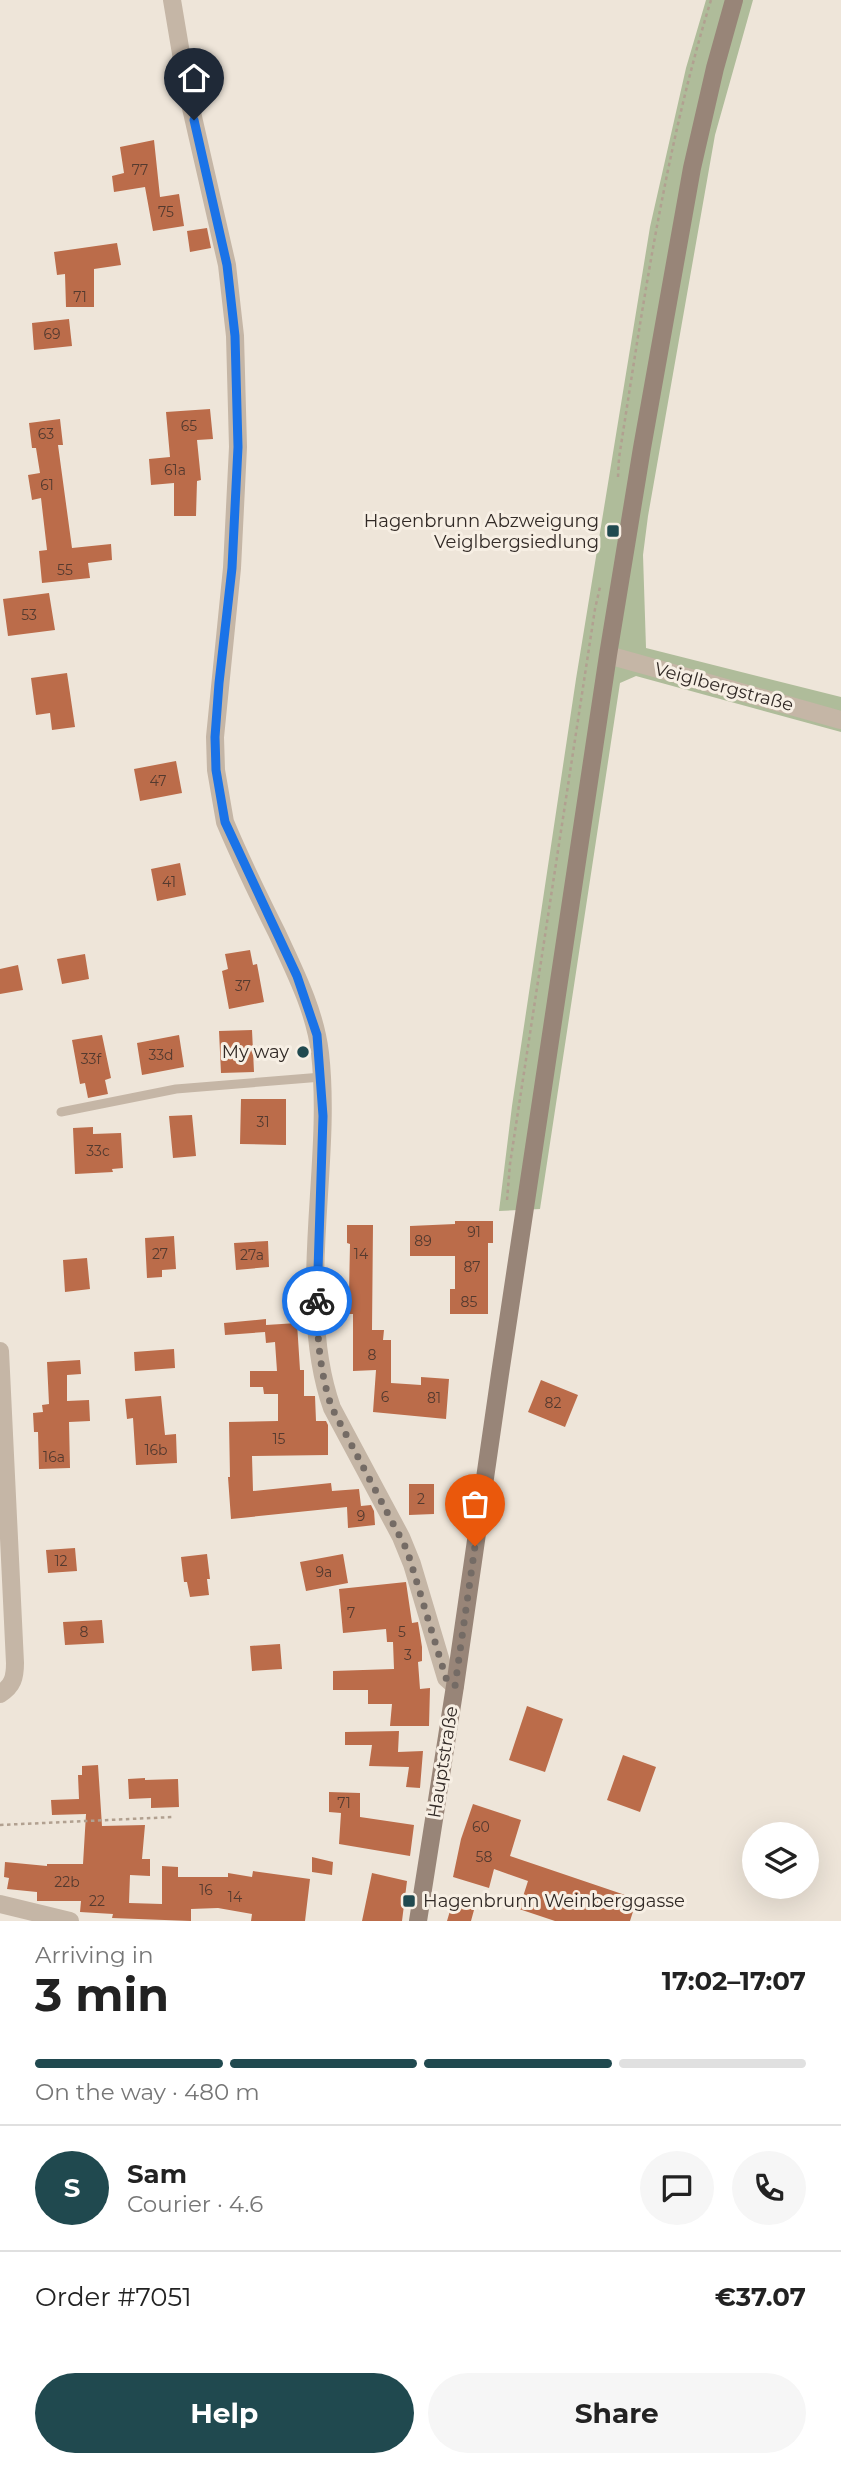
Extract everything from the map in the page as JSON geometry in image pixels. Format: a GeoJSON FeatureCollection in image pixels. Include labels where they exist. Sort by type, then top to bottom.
{"type":"FeatureCollection","features":[{"type":"Feature","properties":{"kind":"main road","name":"Hauptstraße"},"geometry":{"type":"LineString","coordinates":[[418,1921],[608,655],[692,167],[734,0]]}},
{"type":"Feature","properties":{"kind":"street"},"geometry":{"type":"LineString","coordinates":[[172,0],[188,95],[227,265],[235,336],[238,447],[232,568],[215,737],[216,770],[225,822],[297,976],[317,1035],[323,1116],[316,1272],[317,1326],[326,1390],[332,1408],[401,1537],[412,1564],[446,1678],[455,1686]]}},
{"type":"Feature","properties":{"kind":"street","name":"Veiglbergstraße"},"geometry":{"type":"LineString","coordinates":[[608,655],[841,720]]}},
{"type":"Feature","properties":{"kind":"street"},"geometry":{"type":"LineString","coordinates":[[0,1351],[15,1663],[15,1677],[10,1687],[0,1694]]}},
{"type":"Feature","properties":{"kind":"street"},"geometry":{"type":"LineString","coordinates":[[0,1903],[70,1921]]}},
{"type":"Feature","properties":{"kind":"lane"},"geometry":{"type":"LineString","coordinates":[[61,1112],[176,1089],[322,1077]]}},
{"type":"Feature","properties":{"kind":"path"},"geometry":{"type":"LineString","coordinates":[[0,1825],[173,1817]]}},
{"type":"Feature","properties":{"kind":"green space"},"geometry":{"type":"Polygon","coordinates":[[[706,0],[753,0],[715,135],[648,516],[643,555],[646,648],[841,697],[841,732],[636,676],[620,683],[540,1209],[499,1211],[512,1106],[576,679],[650,227],[686,68],[706,0]]]}},
{"type":"Feature","properties":{"kind":"building"},"geometry":{"type":"Polygon","coordinates":[[[154,140],[160,197],[179,194],[184,226],[153,231],[145,187],[114,192],[112,176],[124,173],[120,147],[154,140]]]}},
{"type":"Feature","properties":{"kind":"building"},"geometry":{"type":"Polygon","coordinates":[[[207,228],[211,248],[190,252],[187,231],[207,228]]]}},
{"type":"Feature","properties":{"kind":"building"},"geometry":{"type":"Polygon","coordinates":[[[117,243],[121,265],[94,269],[94,307],[66,307],[65,274],[57,275],[54,252],[117,243]]]}},
{"type":"Feature","properties":{"kind":"building"},"geometry":{"type":"Polygon","coordinates":[[[69,319],[72,346],[34,350],[32,323],[69,319]]]}},
{"type":"Feature","properties":{"kind":"building"},"geometry":{"type":"Polygon","coordinates":[[[210,409],[213,439],[197,440],[201,480],[197,481],[196,516],[174,516],[174,483],[151,485],[149,459],[170,457],[166,412],[210,409]]]}},
{"type":"Feature","properties":{"kind":"building"},"geometry":{"type":"Polygon","coordinates":[[[60,419],[63,445],[58,445],[72,548],[111,544],[112,560],[88,563],[90,578],[42,583],[39,551],[47,550],[41,498],[32,500],[28,475],[40,473],[36,448],[32,448],[29,423],[60,419]]]}},
{"type":"Feature","properties":{"kind":"building"},"geometry":{"type":"Polygon","coordinates":[[[49,593],[55,630],[8,636],[3,599],[49,593]]]}},
{"type":"Feature","properties":{"kind":"building"},"geometry":{"type":"Polygon","coordinates":[[[67,673],[75,727],[52,730],[50,713],[36,715],[31,678],[67,673]]]}},
{"type":"Feature","properties":{"kind":"building"},"geometry":{"type":"Polygon","coordinates":[[[176,761],[182,793],[140,801],[134,769],[176,761]]]}},
{"type":"Feature","properties":{"kind":"building"},"geometry":{"type":"Polygon","coordinates":[[[180,863],[186,895],[157,901],[151,869],[180,863]]]}},
{"type":"Feature","properties":{"kind":"building"},"geometry":{"type":"Polygon","coordinates":[[[250,950],[253,965],[257,964],[264,1002],[229,1009],[222,971],[228,969],[225,954],[250,950]]]}},
{"type":"Feature","properties":{"kind":"building"},"geometry":{"type":"Polygon","coordinates":[[[85,954],[89,979],[62,984],[57,959],[85,954]]]}},
{"type":"Feature","properties":{"kind":"building"},"geometry":{"type":"Polygon","coordinates":[[[18,965],[23,990],[0,994],[0,969],[18,965]]]}},
{"type":"Feature","properties":{"kind":"building"},"geometry":{"type":"Polygon","coordinates":[[[252,1030],[254,1072],[221,1073],[219,1031],[252,1030]]]}},
{"type":"Feature","properties":{"kind":"building"},"geometry":{"type":"Polygon","coordinates":[[[102,1035],[111,1078],[105,1080],[108,1094],[88,1098],[85,1083],[80,1084],[72,1040],[102,1035]]]}},
{"type":"Feature","properties":{"kind":"building"},"geometry":{"type":"Polygon","coordinates":[[[179,1035],[184,1067],[142,1075],[137,1043],[179,1035]]]}},
{"type":"Feature","properties":{"kind":"building"},"geometry":{"type":"Polygon","coordinates":[[[241,1099],[286,1099],[286,1145],[240,1144],[241,1099]]]}},
{"type":"Feature","properties":{"kind":"building"},"geometry":{"type":"Polygon","coordinates":[[[192,1115],[196,1156],[173,1158],[169,1116],[192,1115]]]}},
{"type":"Feature","properties":{"kind":"building"},"geometry":{"type":"Polygon","coordinates":[[[93,1127],[93,1134],[121,1133],[123,1168],[112,1169],[113,1172],[75,1174],[73,1128],[93,1127]]]}},
{"type":"Feature","properties":{"kind":"building"},"geometry":{"type":"Polygon","coordinates":[[[455,1221],[493,1221],[493,1243],[488,1243],[488,1314],[450,1314],[450,1289],[455,1289],[455,1256],[410,1256],[410,1226],[455,1224],[455,1221]]]}},
{"type":"Feature","properties":{"kind":"building"},"geometry":{"type":"Polygon","coordinates":[[[347,1225],[373,1225],[372,1330],[384,1330],[383,1340],[391,1340],[391,1383],[421,1385],[421,1377],[449,1379],[446,1419],[373,1412],[376,1370],[353,1371],[353,1314],[338,1314],[339,1295],[349,1295],[350,1244],[347,1243],[347,1225]]]}},
{"type":"Feature","properties":{"kind":"building"},"geometry":{"type":"Polygon","coordinates":[[[174,1236],[176,1269],[162,1270],[162,1277],[147,1278],[145,1238],[174,1236]]]}},
{"type":"Feature","properties":{"kind":"building"},"geometry":{"type":"Polygon","coordinates":[[[268,1241],[269,1267],[236,1270],[234,1243],[268,1241]]]}},
{"type":"Feature","properties":{"kind":"building"},"geometry":{"type":"Polygon","coordinates":[[[87,1258],[90,1289],[65,1292],[63,1260],[87,1258]]]}},
{"type":"Feature","properties":{"kind":"building"},"geometry":{"type":"Polygon","coordinates":[[[266,1319],[266,1325],[297,1323],[300,1370],[304,1370],[304,1396],[315,1396],[316,1421],[326,1421],[328,1425],[328,1455],[252,1456],[253,1491],[331,1483],[332,1491],[359,1489],[361,1506],[371,1505],[375,1525],[348,1528],[347,1507],[231,1519],[228,1477],[229,1422],[278,1421],[278,1394],[264,1394],[263,1387],[250,1387],[250,1371],[277,1371],[275,1342],[266,1343],[265,1332],[225,1335],[224,1323],[266,1319]]]}},
{"type":"Feature","properties":{"kind":"building"},"geometry":{"type":"Polygon","coordinates":[[[174,1349],[175,1368],[135,1371],[134,1352],[174,1349]]]}},
{"type":"Feature","properties":{"kind":"building"},"geometry":{"type":"Polygon","coordinates":[[[80,1360],[81,1374],[67,1375],[67,1401],[89,1400],[90,1421],[69,1422],[70,1468],[39,1469],[38,1432],[34,1432],[33,1413],[43,1412],[42,1405],[49,1404],[47,1362],[80,1360]]]}},
{"type":"Feature","properties":{"kind":"building"},"geometry":{"type":"Polygon","coordinates":[[[541,1380],[578,1395],[565,1427],[528,1412],[541,1380]]]}},
{"type":"Feature","properties":{"kind":"building"},"geometry":{"type":"Polygon","coordinates":[[[161,1396],[165,1435],[176,1434],[177,1463],[136,1465],[133,1418],[127,1419],[125,1399],[161,1396]]]}},
{"type":"Feature","properties":{"kind":"building"},"geometry":{"type":"Polygon","coordinates":[[[409,1484],[434,1484],[434,1514],[409,1515],[409,1484]]]}},
{"type":"Feature","properties":{"kind":"building"},"geometry":{"type":"Polygon","coordinates":[[[75,1548],[77,1571],[48,1573],[46,1550],[75,1548]]]}},
{"type":"Feature","properties":{"kind":"building"},"geometry":{"type":"Polygon","coordinates":[[[207,1554],[209,1595],[190,1597],[187,1582],[184,1582],[181,1557],[207,1554]]]}},
{"type":"Feature","properties":{"kind":"building"},"geometry":{"type":"Polygon","coordinates":[[[343,1554],[348,1583],[306,1591],[300,1562],[343,1554]]]}},
{"type":"Feature","properties":{"kind":"building"},"geometry":{"type":"Polygon","coordinates":[[[406,1582],[412,1623],[418,1622],[422,1647],[422,1661],[418,1662],[420,1689],[430,1688],[429,1726],[390,1726],[392,1704],[368,1704],[368,1690],[333,1690],[333,1671],[394,1669],[393,1642],[387,1642],[386,1629],[343,1633],[339,1589],[406,1582]]]}},
{"type":"Feature","properties":{"kind":"building"},"geometry":{"type":"Polygon","coordinates":[[[102,1620],[104,1643],[65,1645],[63,1622],[102,1620]]]}},
{"type":"Feature","properties":{"kind":"building"},"geometry":{"type":"Polygon","coordinates":[[[280,1644],[282,1669],[252,1671],[250,1646],[280,1644]]]}},
{"type":"Feature","properties":{"kind":"building"},"geometry":{"type":"Polygon","coordinates":[[[527,1706],[563,1719],[545,1772],[509,1760],[527,1706]]]}},
{"type":"Feature","properties":{"kind":"building"},"geometry":{"type":"Polygon","coordinates":[[[399,1731],[398,1752],[423,1751],[420,1788],[406,1787],[409,1767],[369,1766],[372,1745],[345,1745],[345,1732],[399,1731]]]}},
{"type":"Feature","properties":{"kind":"building"},"geometry":{"type":"Polygon","coordinates":[[[623,1755],[656,1767],[640,1812],[607,1800],[623,1755]]]}},
{"type":"Feature","properties":{"kind":"building"},"geometry":{"type":"Polygon","coordinates":[[[98,1765],[102,1826],[145,1825],[142,1859],[150,1859],[150,1876],[130,1875],[129,1903],[162,1904],[162,1866],[178,1867],[178,1877],[228,1877],[228,1873],[252,1877],[253,1871],[310,1879],[305,1921],[251,1921],[252,1914],[218,1908],[191,1909],[191,1921],[112,1918],[113,1914],[80,1912],[81,1901],[37,1901],[37,1892],[7,1889],[9,1878],[4,1877],[5,1862],[47,1866],[83,1864],[86,1814],[52,1815],[51,1800],[79,1799],[78,1775],[82,1775],[82,1766],[98,1765]]]}},
{"type":"Feature","properties":{"kind":"building"},"geometry":{"type":"Polygon","coordinates":[[[128,1779],[178,1779],[179,1807],[151,1808],[151,1798],[129,1799],[128,1779]]]}},
{"type":"Feature","properties":{"kind":"building"},"geometry":{"type":"Polygon","coordinates":[[[329,1792],[360,1793],[360,1817],[414,1825],[410,1856],[339,1844],[341,1813],[329,1812],[329,1792]]]}},
{"type":"Feature","properties":{"kind":"building"},"geometry":{"type":"Polygon","coordinates":[[[473,1804],[521,1820],[510,1856],[637,1899],[630,1921],[555,1921],[519,1909],[528,1881],[494,1869],[489,1888],[453,1877],[461,1839],[473,1804]]]}},
{"type":"Feature","properties":{"kind":"building"},"geometry":{"type":"Polygon","coordinates":[[[312,1857],[333,1862],[332,1875],[312,1872],[312,1857]]]}},
{"type":"Feature","properties":{"kind":"building"},"geometry":{"type":"Polygon","coordinates":[[[372,1873],[407,1881],[402,1921],[362,1921],[372,1873]]]}},
{"type":"Feature","properties":{"kind":"building"},"geometry":{"type":"Polygon","coordinates":[[[452,1904],[474,1910],[471,1921],[447,1921],[452,1904]]]}},
{"type":"Feature","properties":{"kind":"way so far"},"geometry":{"type":"LineString","coordinates":[[317,1301],[321,1360],[332,1408],[401,1537],[412,1564],[446,1678],[455,1686],[475,1546]]}},
{"type":"Feature","properties":{"kind":"place","name":"Hagenbrunn Abzweigung Veiglbergsiedlung"},"geometry":{"type":"Point","coordinates":[613,531]}},
{"type":"Feature","properties":{"kind":"place","name":"My way"},"geometry":{"type":"Point","coordinates":[303,1052]}},
{"type":"Feature","properties":{"kind":"place","name":"Hagenbrunn Weinberggasse"},"geometry":{"type":"Point","coordinates":[409,1901]}},
{"type":"Feature","properties":{"kind":"route"},"geometry":{"type":"LineString","coordinates":[[194,120],[227,265],[235,336],[238,447],[232,568],[215,737],[216,770],[225,822],[297,976],[317,1035],[323,1116],[317,1301]]}}]}
